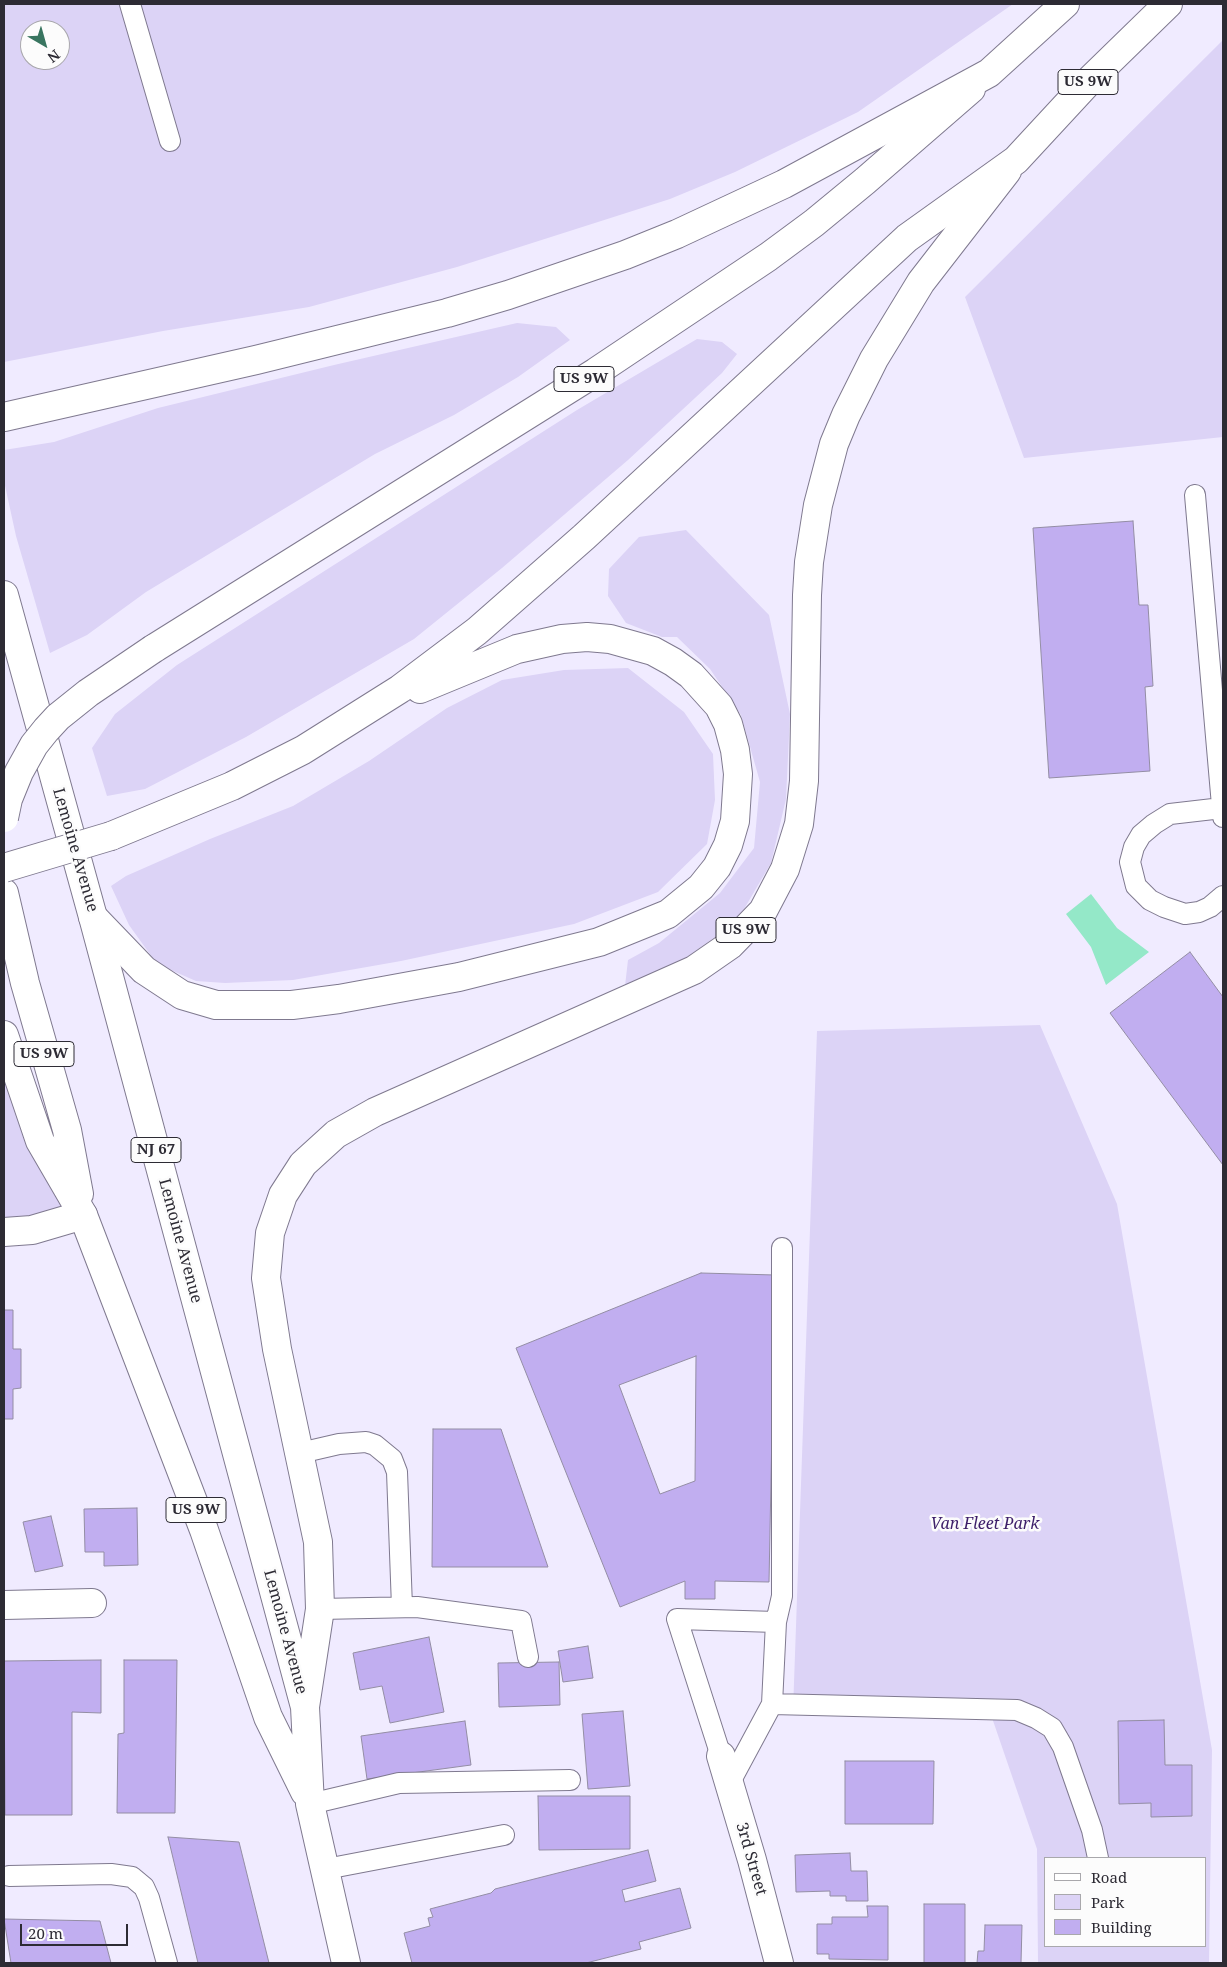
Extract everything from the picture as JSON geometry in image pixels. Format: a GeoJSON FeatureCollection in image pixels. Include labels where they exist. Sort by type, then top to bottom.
{"type":"FeatureCollection","features":[{"type":"Feature","properties":{"kind":"main road","name":"US 9W"},"geometry":{"type":"LineString","coordinates":[[4,818],[8,799],[19,772],[34,745],[58,717],[88,693],[153,649],[596,372],[768,257],[866,181],[990,73],[1065,4]]}},
{"type":"Feature","properties":{"kind":"main road","name":"US 9W"},"geometry":{"type":"LineString","coordinates":[[305,1707],[320,1609],[318,1542],[273,1326],[266,1278],[270,1233],[284,1196],[303,1164],[336,1134],[375,1112],[694,970],[730,945],[763,911],[775,891],[794,845],[802,804],[808,578],[818,505],[834,444],[866,374],[921,282],[960,229],[1016,160],[1091,79],[1167,5]]}},
{"type":"Feature","properties":{"kind":"main road"},"geometry":{"type":"LineString","coordinates":[[4,417],[383,329],[508,295],[566,276],[677,234],[733,209],[990,73]]}},
{"type":"Feature","properties":{"kind":"main road"},"geometry":{"type":"LineString","coordinates":[[4,868],[111,836],[240,782],[303,750],[370,710],[470,637],[551,568],[907,238],[1016,160]]}},
{"type":"Feature","properties":{"kind":"main road","name":"Lemoine Avenue"},"geometry":{"type":"LineString","coordinates":[[4,595],[93,917],[305,1707],[310,1804],[346,1963]]}},
{"type":"Feature","properties":{"kind":"main road"},"geometry":{"type":"LineString","coordinates":[[93,917],[144,970],[182,995],[216,1005],[292,1005],[339,999],[459,977],[572,950],[608,939],[649,923],[685,902],[701,887],[717,867],[728,845],[735,821],[738,774],[735,750],[728,724],[719,706],[701,685],[673,662],[654,651],[632,644],[587,637],[538,644],[498,656],[370,710]]}},
{"type":"Feature","properties":{"kind":"main road","name":"US 9W"},"geometry":{"type":"LineString","coordinates":[[4,893],[24,983],[67,1130],[83,1215]]}},
{"type":"Feature","properties":{"kind":"main road","name":"Lemoine Avenue"},"geometry":{"type":"LineString","coordinates":[[4,1035],[40,1141],[83,1215],[204,1530],[268,1717],[310,1804]]}},
{"type":"Feature","properties":{"kind":"main road"},"geometry":{"type":"LineString","coordinates":[[4,1232],[32,1230],[83,1215]]}},
{"type":"Feature","properties":{"kind":"main road"},"geometry":{"type":"LineString","coordinates":[[4,1605],[92,1603]]}},
{"type":"Feature","properties":{"kind":"main road","name":"3rd Street"},"geometry":{"type":"LineString","coordinates":[[721,1756],[752,1860],[779,1963]]}},
{"type":"Feature","properties":{"kind":"lane"},"geometry":{"type":"LineString","coordinates":[[130,4],[170,141]]}},
{"type":"Feature","properties":{"kind":"lane"},"geometry":{"type":"LineString","coordinates":[[1195,495],[1223,813],[1170,814],[1141,836],[1134,847],[1130,862],[1136,886],[1150,900],[1164,907],[1185,914],[1199,912],[1210,907],[1223,896]]}},
{"type":"Feature","properties":{"kind":"lane"},"geometry":{"type":"LineString","coordinates":[[729,1784],[772,1704],[776,1622],[782,1596],[782,1248]]}},
{"type":"Feature","properties":{"kind":"lane"},"geometry":{"type":"LineString","coordinates":[[300,1453],[339,1444],[366,1442],[375,1445],[392,1459],[397,1472],[402,1607]]}},
{"type":"Feature","properties":{"kind":"lane"},"geometry":{"type":"LineString","coordinates":[[320,1609],[417,1607],[520,1621],[528,1657]]}},
{"type":"Feature","properties":{"kind":"lane"},"geometry":{"type":"LineString","coordinates":[[721,1756],[677,1619],[776,1622]]}},
{"type":"Feature","properties":{"kind":"lane"},"geometry":{"type":"LineString","coordinates":[[772,1704],[1017,1710],[1036,1718],[1052,1728],[1063,1747],[1092,1830],[1098,1857]]}},
{"type":"Feature","properties":{"kind":"lane"},"geometry":{"type":"LineString","coordinates":[[310,1804],[399,1783],[570,1780]]}},
{"type":"Feature","properties":{"kind":"lane"},"geometry":{"type":"LineString","coordinates":[[326,1869],[504,1835]]}},
{"type":"Feature","properties":{"kind":"lane"},"geometry":{"type":"LineString","coordinates":[[9,1876],[111,1874],[132,1877],[144,1887],[149,1898],[167,1963]]}},
{"type":"Feature","properties":{"kind":"green space"},"geometry":{"type":"Polygon","coordinates":[[[4,4],[1013,4],[858,112],[735,172],[670,199],[457,267],[309,307],[163,331],[4,362],[4,4]]]}},
{"type":"Feature","properties":{"kind":"green space"},"geometry":{"type":"Polygon","coordinates":[[[1223,40],[1223,437],[1024,458],[965,297],[1223,40]]]}},
{"type":"Feature","properties":{"kind":"green space"},"geometry":{"type":"Polygon","coordinates":[[[517,323],[556,327],[570,340],[518,377],[454,415],[375,454],[146,592],[87,635],[50,653],[16,536],[4,481],[4,450],[54,442],[158,408],[517,323]]]}},
{"type":"Feature","properties":{"kind":"green space"},"geometry":{"type":"Polygon","coordinates":[[[697,339],[722,342],[737,354],[722,373],[628,460],[502,568],[414,639],[246,737],[145,789],[107,796],[92,748],[115,714],[177,665],[577,410],[697,339]]]}},
{"type":"Feature","properties":{"kind":"green space"},"geometry":{"type":"Polygon","coordinates":[[[686,530],[769,615],[790,714],[786,799],[771,863],[737,921],[683,960],[625,986],[628,960],[659,943],[720,893],[754,848],[760,782],[741,715],[710,669],[677,637],[662,637],[626,623],[608,596],[609,569],[639,537],[686,530]]]}},
{"type":"Feature","properties":{"kind":"green space"},"geometry":{"type":"Polygon","coordinates":[[[628,668],[684,712],[713,754],[715,800],[707,844],[658,892],[574,924],[401,961],[293,980],[225,983],[196,981],[157,964],[129,925],[111,886],[126,876],[210,839],[293,806],[369,761],[447,708],[502,680],[564,670],[628,668]]]}},
{"type":"Feature","properties":{"kind":"green space","name":"Van Fleet Park"},"geometry":{"type":"Polygon","coordinates":[[[1040,1025],[1117,1204],[1212,1750],[1209,1963],[1038,1963],[1037,1849],[989,1709],[793,1711],[817,1031],[1040,1025]]]}},
{"type":"Feature","properties":{"kind":"green space"},"geometry":{"type":"Polygon","coordinates":[[[4,1035],[83,1215],[4,1232],[4,1035]]]}},
{"type":"Feature","properties":{"kind":"shaded area"},"geometry":{"type":"Polygon","coordinates":[[[1091,894],[1117,928],[1149,952],[1106,985],[1091,947],[1066,914],[1091,894]]]}},
{"type":"Feature","properties":{"kind":"building"},"geometry":{"type":"Polygon","coordinates":[[[1133,521],[1139,605],[1148,605],[1153,686],[1145,687],[1150,771],[1049,778],[1033,528],[1133,521]]]}},
{"type":"Feature","properties":{"kind":"building"},"geometry":{"type":"Polygon","coordinates":[[[1190,952],[1223,997],[1223,1165],[1110,1013],[1190,952]]]}},
{"type":"Feature","properties":{"kind":"building"},"geometry":{"type":"Polygon","coordinates":[[[701,1273],[775,1275],[769,1582],[715,1581],[715,1599],[685,1599],[685,1581],[620,1607],[516,1348],[701,1273]],[[696,1356],[619,1385],[660,1494],[695,1481],[696,1356]]]}},
{"type":"Feature","properties":{"kind":"building"},"geometry":{"type":"Polygon","coordinates":[[[4,1310],[13,1310],[13,1349],[21,1349],[21,1388],[13,1389],[13,1419],[4,1419],[4,1310]]]}},
{"type":"Feature","properties":{"kind":"building"},"geometry":{"type":"Polygon","coordinates":[[[433,1429],[501,1429],[548,1567],[432,1567],[433,1429]]]}},
{"type":"Feature","properties":{"kind":"building"},"geometry":{"type":"Polygon","coordinates":[[[137,1508],[138,1565],[104,1566],[104,1552],[85,1552],[84,1509],[137,1508]]]}},
{"type":"Feature","properties":{"kind":"building"},"geometry":{"type":"Polygon","coordinates":[[[51,1516],[63,1566],[35,1572],[23,1522],[51,1516]]]}},
{"type":"Feature","properties":{"kind":"building"},"geometry":{"type":"Polygon","coordinates":[[[429,1637],[444,1712],[390,1723],[382,1686],[360,1690],[353,1653],[429,1637]]]}},
{"type":"Feature","properties":{"kind":"building"},"geometry":{"type":"Polygon","coordinates":[[[588,1646],[593,1678],[563,1682],[558,1651],[588,1646]]]}},
{"type":"Feature","properties":{"kind":"building"},"geometry":{"type":"Polygon","coordinates":[[[101,1660],[101,1713],[72,1712],[72,1815],[5,1815],[4,1661],[101,1660]]]}},
{"type":"Feature","properties":{"kind":"building"},"geometry":{"type":"Polygon","coordinates":[[[124,1660],[177,1660],[175,1813],[117,1813],[118,1734],[124,1733],[124,1660]]]}},
{"type":"Feature","properties":{"kind":"building"},"geometry":{"type":"Polygon","coordinates":[[[559,1662],[560,1705],[499,1707],[498,1663],[559,1662]]]}},
{"type":"Feature","properties":{"kind":"building"},"geometry":{"type":"Polygon","coordinates":[[[623,1711],[630,1786],[588,1789],[582,1714],[623,1711]]]}},
{"type":"Feature","properties":{"kind":"building"},"geometry":{"type":"Polygon","coordinates":[[[1164,1720],[1165,1765],[1192,1765],[1192,1816],[1151,1817],[1151,1803],[1119,1804],[1118,1721],[1164,1720]]]}},
{"type":"Feature","properties":{"kind":"building"},"geometry":{"type":"Polygon","coordinates":[[[465,1721],[471,1765],[367,1779],[361,1736],[465,1721]]]}},
{"type":"Feature","properties":{"kind":"building"},"geometry":{"type":"Polygon","coordinates":[[[845,1761],[934,1761],[933,1824],[845,1824],[845,1761]]]}},
{"type":"Feature","properties":{"kind":"building"},"geometry":{"type":"Polygon","coordinates":[[[538,1796],[630,1796],[630,1849],[539,1850],[538,1796]]]}},
{"type":"Feature","properties":{"kind":"building"},"geometry":{"type":"Polygon","coordinates":[[[168,1837],[239,1842],[269,1963],[198,1963],[168,1837]]]}},
{"type":"Feature","properties":{"kind":"building"},"geometry":{"type":"Polygon","coordinates":[[[648,1850],[656,1881],[622,1890],[625,1902],[680,1888],[691,1928],[639,1942],[641,1949],[586,1963],[412,1963],[404,1933],[430,1926],[428,1918],[433,1917],[430,1909],[491,1893],[495,1889],[648,1850]]]}},
{"type":"Feature","properties":{"kind":"building"},"geometry":{"type":"Polygon","coordinates":[[[850,1853],[851,1871],[867,1871],[868,1901],[846,1901],[846,1896],[830,1896],[830,1891],[796,1892],[795,1855],[850,1853]]]}},
{"type":"Feature","properties":{"kind":"building"},"geometry":{"type":"Polygon","coordinates":[[[924,1904],[965,1904],[965,1963],[924,1963],[924,1904]]]}},
{"type":"Feature","properties":{"kind":"building"},"geometry":{"type":"Polygon","coordinates":[[[867,1906],[888,1906],[888,1960],[829,1959],[829,1954],[817,1954],[817,1924],[832,1924],[832,1917],[868,1917],[867,1906]]]}},
{"type":"Feature","properties":{"kind":"building"},"geometry":{"type":"Polygon","coordinates":[[[4,1919],[100,1921],[111,1963],[11,1963],[4,1919]]]}},
{"type":"Feature","properties":{"kind":"building"},"geometry":{"type":"Polygon","coordinates":[[[985,1925],[1022,1925],[1021,1963],[977,1963],[978,1951],[984,1951],[985,1925]]]}}]}
